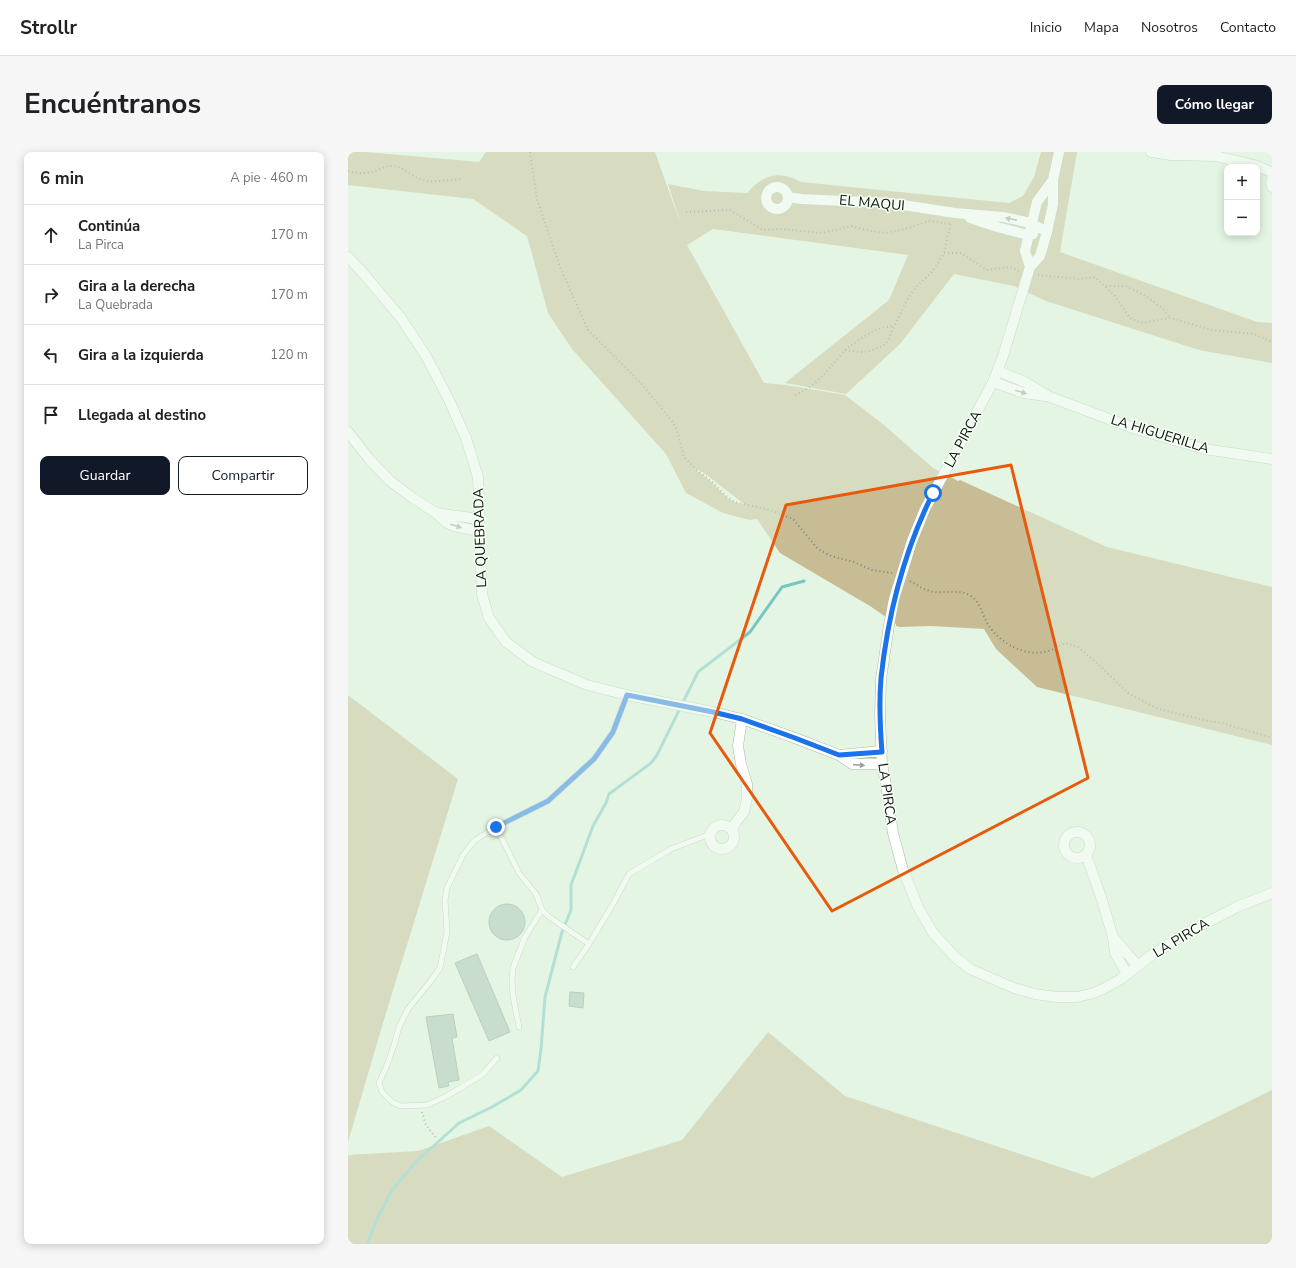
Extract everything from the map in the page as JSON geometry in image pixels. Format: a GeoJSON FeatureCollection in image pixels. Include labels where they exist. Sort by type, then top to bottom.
{"type":"FeatureCollection","features":[{"type":"Feature","properties":{"kind":"street","name":"LA PIRCA"},"geometry":{"type":"LineString","coordinates":[[1059,152],[1053,180],[1053,204],[1040,256],[1029,270],[1013,328],[998,371],[925,509],[901,574],[889,625],[881,679],[880,715],[882,764],[893,833],[903,870],[918,907],[933,933],[970,969],[1014,988],[1035,994],[1057,997],[1077,997],[1094,993],[1112,984],[1172,941],[1237,907],[1272,893]]}},
{"type":"Feature","properties":{"kind":"street"},"geometry":{"type":"LineString","coordinates":[[1151,152],[1171,155],[1215,156],[1254,165],[1272,172]]}},
{"type":"Feature","properties":{"kind":"street"},"geometry":{"type":"LineString","coordinates":[[1272,178],[1272,187]]}},
{"type":"Feature","properties":{"kind":"street","name":"LA PIRCA"},"geometry":{"type":"LineString","coordinates":[[1029,270],[1025,251],[1031,223],[1037,202],[1053,180]]}},
{"type":"Feature","properties":{"kind":"street","name":"EL MAQUI"},"geometry":{"type":"LineString","coordinates":[[788,197],[801,199],[890,203],[955,213],[1003,217],[1031,223],[1047,232]]}},
{"type":"Feature","properties":{"kind":"street","name":"EL MAQUI"},"geometry":{"type":"LineString","coordinates":[[955,213],[997,227],[1028,235],[1047,232]]}},
{"type":"Feature","properties":{"kind":"street","name":"LA QUEBRADA"},"geometry":{"type":"LineString","coordinates":[[348,257],[401,318],[426,356],[449,400],[466,438],[478,476],[482,594],[489,618],[506,642],[533,662],[588,685],[627,695],[707,710],[742,719],[839,755],[852,764],[882,764]]}},
{"type":"Feature","properties":{"kind":"street","name":"LA HIGUERILLA"},"geometry":{"type":"LineString","coordinates":[[998,371],[1025,382],[1050,397],[1136,429],[1197,446],[1272,459]]}},
{"type":"Feature","properties":{"kind":"street","name":"LA HIGUERILLA"},"geometry":{"type":"LineString","coordinates":[[993,382],[1024,393],[1050,397]]}},
{"type":"Feature","properties":{"kind":"street"},"geometry":{"type":"LineString","coordinates":[[348,432],[370,460],[390,481],[436,513],[447,523],[454,526],[479,531]]}},
{"type":"Feature","properties":{"kind":"street"},"geometry":{"type":"LineString","coordinates":[[436,513],[479,519]]}},
{"type":"Feature","properties":{"kind":"street"},"geometry":{"type":"LineString","coordinates":[[732,830],[744,812],[747,798],[747,784],[741,764],[738,746],[742,719]]}},
{"type":"Feature","properties":{"kind":"street","name":"LA QUEBRADA"},"geometry":{"type":"LineString","coordinates":[[839,755],[882,752]]}},
{"type":"Feature","properties":{"kind":"street"},"geometry":{"type":"LineString","coordinates":[[719,825],[727,826],[734,834],[733,844],[724,849],[717,848],[711,843],[710,834],[715,827],[719,825]]}},
{"type":"Feature","properties":{"kind":"street"},"geometry":{"type":"LineString","coordinates":[[1086,855],[1113,937],[1115,953],[1127,974]]}},
{"type":"Feature","properties":{"kind":"street"},"geometry":{"type":"LineString","coordinates":[[1113,937],[1137,966]]}},
{"type":"Feature","properties":{"kind":"lane"},"geometry":{"type":"LineString","coordinates":[[497,1058],[482,1075],[445,1097],[427,1105],[401,1106],[392,1102],[382,1092],[379,1083],[388,1063],[399,1027],[408,1009],[440,968],[447,932],[445,900],[447,888],[463,855],[474,841],[496,827],[548,801],[594,759],[613,732],[627,695]]}},
{"type":"Feature","properties":{"kind":"lane"},"geometry":{"type":"LineString","coordinates":[[496,827],[520,873],[536,894],[542,910],[548,916],[589,944]]}},
{"type":"Feature","properties":{"kind":"lane"},"geometry":{"type":"LineString","coordinates":[[573,967],[589,944],[629,874],[670,849],[710,834]]}},
{"type":"Feature","properties":{"kind":"lane"},"geometry":{"type":"LineString","coordinates":[[519,1028],[513,996],[513,968],[525,937],[542,910]]}},
{"type":"Feature","properties":{"kind":"path"},"geometry":{"type":"LineString","coordinates":[[530,152],[538,199],[560,267],[588,330],[640,382],[672,420],[677,430],[684,457],[726,496],[735,502],[770,510],[793,520],[818,548],[831,556],[854,562],[872,570],[901,574],[920,588],[934,592],[956,591],[970,595],[976,600],[982,610],[987,624],[995,635],[1018,648],[1028,652],[1038,652],[1047,651],[1065,643],[1078,647],[1128,693],[1158,709],[1222,723],[1272,738]]}},
{"type":"Feature","properties":{"kind":"path"},"geometry":{"type":"LineString","coordinates":[[348,171],[356,174],[367,173],[388,166],[398,166],[423,180],[439,181],[460,179]]}},
{"type":"Feature","properties":{"kind":"path"},"geometry":{"type":"LineString","coordinates":[[686,212],[730,210],[762,230],[781,229],[822,233],[851,226],[885,233],[905,229],[929,221],[951,224]]}},
{"type":"Feature","properties":{"kind":"path"},"geometry":{"type":"LineString","coordinates":[[846,350],[859,353],[872,351],[886,344],[906,300],[917,286],[933,271],[944,253],[955,213]]}},
{"type":"Feature","properties":{"kind":"path"},"geometry":{"type":"LineString","coordinates":[[944,253],[961,253],[987,270],[1010,267],[1079,280],[1095,277],[1118,300],[1130,318],[1141,323],[1170,318],[1212,330],[1254,334],[1272,342]]}},
{"type":"Feature","properties":{"kind":"path"},"geometry":{"type":"LineString","coordinates":[[1105,286],[1126,286],[1146,296],[1162,308],[1170,318]]}},
{"type":"Feature","properties":{"kind":"path"},"geometry":{"type":"LineString","coordinates":[[795,395],[818,382],[846,350],[877,329],[894,326]]}},
{"type":"Feature","properties":{"kind":"path"},"geometry":{"type":"LineString","coordinates":[[421,1105],[426,1125],[437,1138]]}},
{"type":"Feature","properties":{"kind":"highlighted area"},"geometry":{"type":"Polygon","coordinates":[[[1011,465],[1088,778],[832,911],[710,733],[786,505],[1011,465]]]}},
{"type":"Feature","properties":{"kind":"shaded area"},"geometry":{"type":"Polygon","coordinates":[[[348,152],[366,152],[479,162],[486,152],[655,152],[682,228],[668,184],[704,191],[747,193],[766,178],[779,175],[793,178],[801,182],[1009,203],[1023,196],[1034,177],[1041,152],[1077,152],[1060,252],[1257,322],[1272,323],[1272,363],[1199,350],[1046,301],[1014,286],[954,274],[900,344],[846,394],[785,383],[889,300],[908,255],[713,229],[687,245],[764,383],[786,385],[845,395],[884,425],[933,468],[958,481],[960,480],[1107,547],[1272,587],[1272,745],[1037,687],[996,649],[984,629],[896,626],[896,624],[870,606],[780,553],[757,519],[750,520],[723,513],[686,493],[666,454],[572,349],[548,313],[527,236],[473,199],[348,185],[348,152]],[[694,468],[734,502],[744,504],[704,473],[694,468]]]}},
{"type":"Feature","properties":{"kind":"shaded area"},"geometry":{"type":"Polygon","coordinates":[[[348,695],[458,779],[348,1142],[348,695]]]}},
{"type":"Feature","properties":{"kind":"shaded area"},"geometry":{"type":"Polygon","coordinates":[[[768,1032],[845,1096],[1093,1178],[1272,1090],[1272,1244],[348,1244],[348,1155],[418,1151],[489,1126],[562,1177],[682,1140],[768,1032]]]}},
{"type":"Feature","properties":{"kind":"building"},"geometry":{"type":"Polygon","coordinates":[[[511,904],[520,909],[524,915],[524,929],[520,935],[511,940],[503,940],[494,935],[490,929],[489,918],[494,909],[500,905],[511,904]]]}},
{"type":"Feature","properties":{"kind":"building"},"geometry":{"type":"Polygon","coordinates":[[[477,954],[510,1032],[489,1041],[455,963],[477,954]]]}},
{"type":"Feature","properties":{"kind":"building"},"geometry":{"type":"Polygon","coordinates":[[[570,992],[584,993],[583,1008],[569,1006],[570,992]]]}},
{"type":"Feature","properties":{"kind":"building"},"geometry":{"type":"Polygon","coordinates":[[[453,1014],[457,1037],[452,1038],[459,1080],[448,1082],[449,1086],[439,1088],[426,1017],[453,1014]]]}},
{"type":"Feature","properties":{"kind":"waterway"},"geometry":{"type":"LineString","coordinates":[[367,1244],[377,1219],[392,1190],[417,1161],[459,1123],[492,1107],[521,1090],[538,1071],[545,997],[562,932],[571,910],[571,885],[593,826],[606,803],[609,794],[651,763],[657,755],[698,672],[750,632],[782,587],[804,581]]}},
{"type":"Feature","properties":{"kind":"route"},"geometry":{"type":"LineString","coordinates":[[496,827],[548,801],[594,759],[613,732],[627,695],[742,719],[839,755],[882,752],[880,715],[881,679],[894,599],[906,557],[918,525],[933,493]]}}]}
